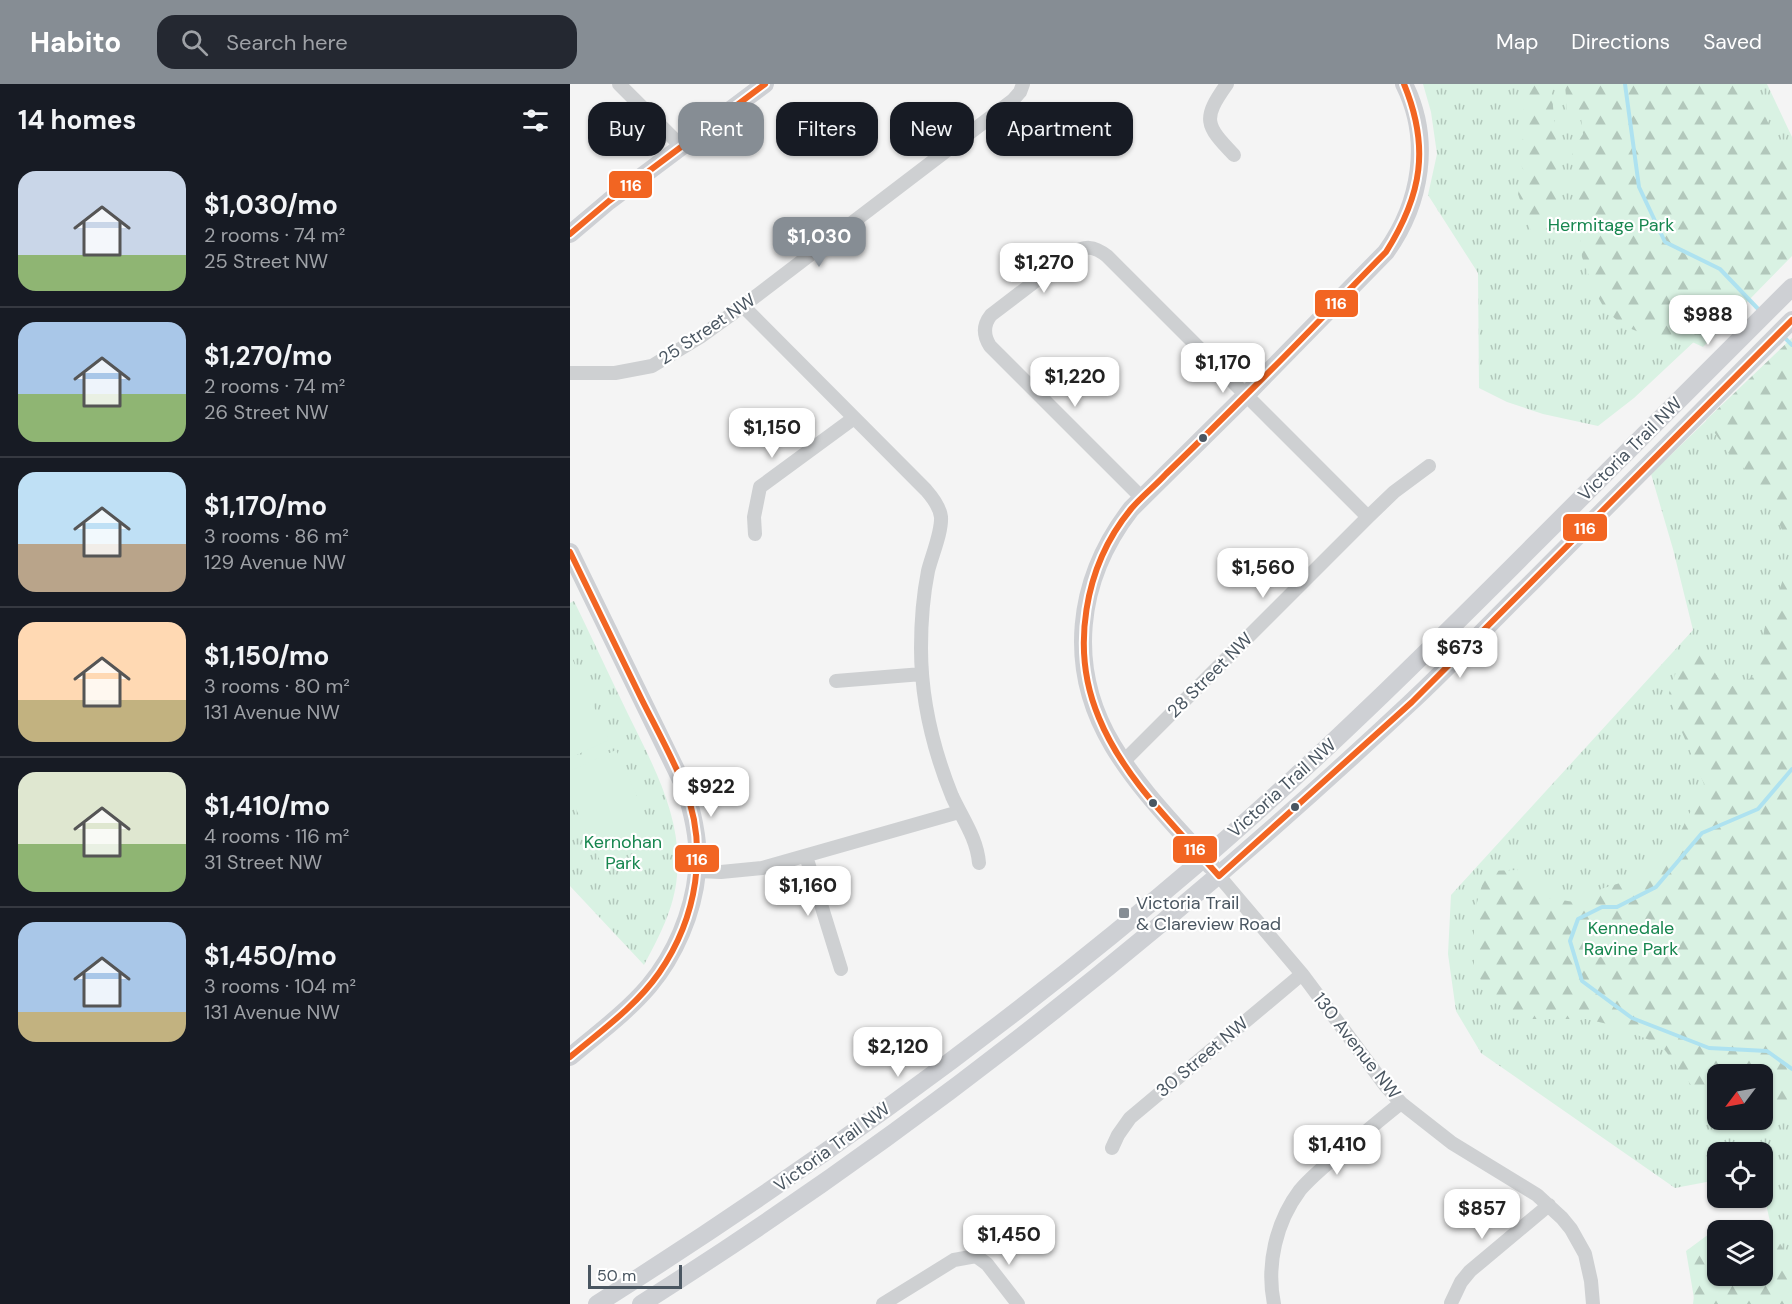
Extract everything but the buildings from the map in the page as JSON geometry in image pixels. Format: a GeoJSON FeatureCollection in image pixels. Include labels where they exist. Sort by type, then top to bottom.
{"type":"FeatureCollection","features":[{"type":"Feature","properties":{"kind":"main road"},"geometry":{"type":"LineString","coordinates":[[741,102],[765,84]]}},
{"type":"Feature","properties":{"kind":"main road"},"geometry":{"type":"LineString","coordinates":[[1219,876],[1156,804],[1123,762],[1104,730],[1091,696],[1084,660],[1084,623],[1090,587],[1102,554],[1120,523],[1142,498],[1386,252],[1404,223],[1416,190],[1420,156],[1417,122],[1404,84]]}},
{"type":"Feature","properties":{"kind":"main road"},"geometry":{"type":"LineString","coordinates":[[570,234],[609,201],[678,149]]}},
{"type":"Feature","properties":{"kind":"main road","name":"Victoria Trail NW"},"geometry":{"type":"LineString","coordinates":[[597,1304],[696,1241],[836,1146],[1072,968],[1204,858],[1393,685],[1792,287]]}},
{"type":"Feature","properties":{"kind":"main road","name":"Victoria Trail NW"},"geometry":{"type":"LineString","coordinates":[[641,1304],[783,1211],[925,1109],[1096,979],[1219,876],[1412,702],[1792,320]]}},
{"type":"Feature","properties":{"kind":"main road"},"geometry":{"type":"LineString","coordinates":[[570,552],[678,771],[695,828],[697,871],[693,896],[685,922],[664,966],[636,1000],[570,1057]]}},
{"type":"Feature","properties":{"kind":"street"},"geometry":{"type":"LineString","coordinates":[[619,84],[678,144]]}},
{"type":"Feature","properties":{"kind":"street","name":"25 Street NW"},"geometry":{"type":"LineString","coordinates":[[570,374],[615,373],[652,366],[700,337],[1013,100],[1023,84]]}},
{"type":"Feature","properties":{"kind":"street"},"geometry":{"type":"LineString","coordinates":[[1227,84],[1211,110],[1211,122],[1215,135],[1234,155]]}},
{"type":"Feature","properties":{"kind":"street"},"geometry":{"type":"LineString","coordinates":[[1142,498],[986,340],[985,326],[991,315],[1071,254],[1090,247],[1100,250],[1107,256],[1368,517]]}},
{"type":"Feature","properties":{"kind":"street"},"geometry":{"type":"LineString","coordinates":[[743,306],[926,490],[940,510],[941,525],[923,600],[922,674],[932,735],[945,779],[975,841],[979,863]]}},
{"type":"Feature","properties":{"kind":"street"},"geometry":{"type":"LineString","coordinates":[[755,534],[754,517],[760,487],[854,418]]}},
{"type":"Feature","properties":{"kind":"street","name":"28 Street NW"},"geometry":{"type":"LineString","coordinates":[[1123,762],[1368,517],[1394,492],[1429,466]]}},
{"type":"Feature","properties":{"kind":"street"},"geometry":{"type":"LineString","coordinates":[[836,681],[922,674]]}},
{"type":"Feature","properties":{"kind":"street"},"geometry":{"type":"LineString","coordinates":[[697,871],[742,871],[762,868],[959,812]]}},
{"type":"Feature","properties":{"kind":"street"},"geometry":{"type":"LineString","coordinates":[[806,856],[841,969]]}},
{"type":"Feature","properties":{"kind":"street","name":"130 Avenue NW"},"geometry":{"type":"LineString","coordinates":[[1219,876],[1302,974],[1401,1103],[1452,1143],[1537,1195],[1571,1229],[1585,1254],[1593,1304]]}},
{"type":"Feature","properties":{"kind":"street","name":"30 Street NW"},"geometry":{"type":"LineString","coordinates":[[1112,1148],[1130,1118],[1302,974]]}},
{"type":"Feature","properties":{"kind":"street"},"geometry":{"type":"LineString","coordinates":[[1274,1304],[1273,1253],[1284,1218],[1300,1191],[1319,1171],[1401,1103]]}},
{"type":"Feature","properties":{"kind":"street"},"geometry":{"type":"LineString","coordinates":[[1451,1303],[1461,1282],[1470,1271],[1549,1205]]}},
{"type":"Feature","properties":{"kind":"street"},"geometry":{"type":"LineString","coordinates":[[883,1304],[954,1260],[976,1256],[987,1264],[1018,1304]]}},
{"type":"Feature","properties":{"kind":"green space","name":"Hermitage Park"},"geometry":{"type":"Polygon","coordinates":[[[1423,84],[1767,84],[1792,137],[1792,250],[1634,398],[1598,426],[1543,414],[1507,402],[1479,388],[1478,273],[1428,195],[1437,154],[1431,112],[1423,84]]]}},
{"type":"Feature","properties":{"kind":"green space"},"geometry":{"type":"Polygon","coordinates":[[[1522,84],[1551,84],[1562,207],[1560,232],[1531,231],[1518,194],[1524,172],[1518,156],[1524,135],[1522,84]]]}},
{"type":"Feature","properties":{"kind":"green space"},"geometry":{"type":"Polygon","coordinates":[[[1565,84],[1749,84],[1792,171],[1792,256],[1703,347],[1675,334],[1654,338],[1624,326],[1606,311],[1595,292],[1582,257],[1574,185],[1572,152],[1583,134],[1581,118],[1567,110],[1565,84]]]}},
{"type":"Feature","properties":{"kind":"green space","name":"Kennedale Ravine Park"},"geometry":{"type":"Polygon","coordinates":[[[1792,338],[1792,1304],[1693,1304],[1698,1262],[1707,1268],[1707,1286],[1773,1286],[1773,1220],[1770,1220],[1767,1208],[1773,1208],[1773,1142],[1707,1142],[1707,1182],[1675,1188],[1481,1053],[1456,1011],[1448,954],[1451,895],[1693,630],[1651,474],[1792,338]]]}},
{"type":"Feature","properties":{"kind":"green space"},"geometry":{"type":"Polygon","coordinates":[[[1792,338],[1792,1113],[1773,1106],[1773,1064],[1707,1064],[1707,1106],[1661,1045],[1616,1026],[1586,1019],[1530,1019],[1491,1001],[1474,966],[1474,913],[1486,871],[1519,870],[1534,878],[1549,898],[1574,902],[1604,888],[1639,877],[1674,845],[1704,784],[1679,725],[1669,693],[1680,660],[1702,652],[1725,689],[1756,676],[1765,626],[1791,553],[1778,520],[1754,478],[1730,455],[1706,420],[1792,338]]]}},
{"type":"Feature","properties":{"kind":"green space","name":"Kernohan Park"},"geometry":{"type":"Polygon","coordinates":[[[574,601],[664,791],[675,833],[678,854],[673,900],[644,965],[570,886],[570,603],[574,601]]]}},
{"type":"Feature","properties":{"kind":"green space"},"geometry":{"type":"Polygon","coordinates":[[[570,654],[609,740],[570,758],[570,654]]]}},
{"type":"Feature","properties":{"kind":"green space"},"geometry":{"type":"Polygon","coordinates":[[[616,750],[657,840],[602,865],[570,796],[570,771],[616,750]]]}},
{"type":"Feature","properties":{"kind":"green space"},"geometry":{"type":"Polygon","coordinates":[[[1707,1235],[1707,1286],[1773,1286],[1773,1236],[1792,1262],[1792,1304],[1695,1304],[1686,1251],[1707,1235]]]}},
{"type":"Feature","properties":{"kind":"waterway"},"geometry":{"type":"LineString","coordinates":[[1625,84],[1639,187],[1665,242],[1720,269],[1761,312]]}},
{"type":"Feature","properties":{"kind":"waterway"},"geometry":{"type":"LineString","coordinates":[[1784,337],[1792,345]]}},
{"type":"Feature","properties":{"kind":"waterway"},"geometry":{"type":"LineString","coordinates":[[1792,769],[1758,809],[1702,833],[1656,887],[1617,907],[1602,907],[1578,919],[1570,941],[1582,981],[1632,1018],[1709,1048],[1767,1051],[1792,1069]]}},
{"type":"Feature","properties":{"kind":"transit line","name":"116"},"geometry":{"type":"LineString","coordinates":[[570,234],[609,201],[765,84]]}},
{"type":"Feature","properties":{"kind":"transit line","name":"116"},"geometry":{"type":"LineString","coordinates":[[1404,84],[1417,129],[1418,170],[1408,211],[1386,252],[1131,509],[1102,556],[1086,609],[1085,665],[1090,692],[1099,718],[1122,762],[1152,802],[1219,876],[1412,702],[1792,320]]}},
{"type":"Feature","properties":{"kind":"transit line","name":"116"},"geometry":{"type":"LineString","coordinates":[[570,552],[684,786],[692,810],[697,858],[690,906],[672,952],[659,973],[629,1007],[570,1057]]}},
{"type":"Feature","properties":{"kind":"place","name":"Victoria Trail & Clareview Road"},"geometry":{"type":"Point","coordinates":[1124,913]}}]}
